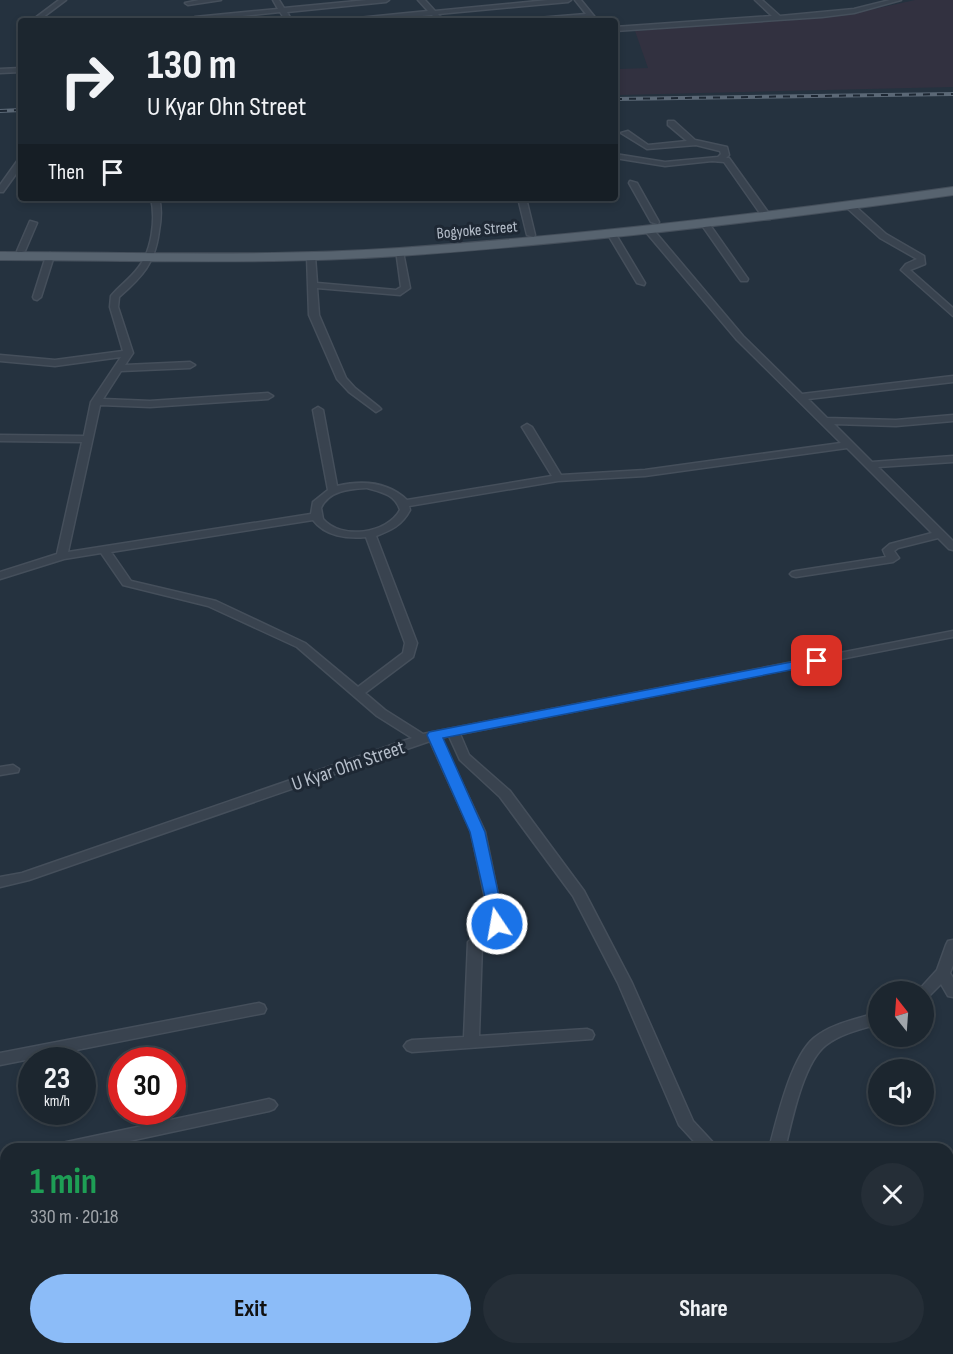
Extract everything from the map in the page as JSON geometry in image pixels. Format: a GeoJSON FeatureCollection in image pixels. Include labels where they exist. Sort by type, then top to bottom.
{"type":"FeatureCollection","features":[{"type":"Feature","properties":{"kind":"main road","name":"Bogyoke Street"},"geometry":{"type":"LineString","coordinates":[[0,250],[311,256],[399,252],[611,233],[652,226],[705,224],[953,186]]}},
{"type":"Feature","properties":{"kind":"main road","name":"Bogyoke Street"},"geometry":{"type":"LineString","coordinates":[[0,256],[376,248],[652,226],[850,206],[953,191]]}},
{"type":"Feature","properties":{"kind":"street"},"geometry":{"type":"LineString","coordinates":[[38,18],[63,0]]}},
{"type":"Feature","properties":{"kind":"street"},"geometry":{"type":"LineString","coordinates":[[195,18],[187,1],[218,0]]}},
{"type":"Feature","properties":{"kind":"street"},"geometry":{"type":"LineString","coordinates":[[276,0],[287,18]]}},
{"type":"Feature","properties":{"kind":"street"},"geometry":{"type":"LineString","coordinates":[[213,18],[386,0]]}},
{"type":"Feature","properties":{"kind":"street"},"geometry":{"type":"LineString","coordinates":[[421,0],[438,18]]}},
{"type":"Feature","properties":{"kind":"street"},"geometry":{"type":"LineString","coordinates":[[380,18],[568,0]]}},
{"type":"Feature","properties":{"kind":"street"},"geometry":{"type":"LineString","coordinates":[[578,0],[593,18]]}},
{"type":"Feature","properties":{"kind":"street"},"geometry":{"type":"LineString","coordinates":[[758,0],[778,18]]}},
{"type":"Feature","properties":{"kind":"street"},"geometry":{"type":"LineString","coordinates":[[618,29],[847,12],[898,0]]}},
{"type":"Feature","properties":{"kind":"street"},"geometry":{"type":"LineString","coordinates":[[0,71],[18,69]]}},
{"type":"Feature","properties":{"kind":"street"},"geometry":{"type":"LineString","coordinates":[[671,123],[696,143]]}},
{"type":"Feature","properties":{"kind":"street"},"geometry":{"type":"LineString","coordinates":[[625,133],[647,147],[696,143],[724,149],[725,155],[720,159]]}},
{"type":"Feature","properties":{"kind":"street"},"geometry":{"type":"LineString","coordinates":[[618,156],[665,164],[726,160],[764,214]]}},
{"type":"Feature","properties":{"kind":"street"},"geometry":{"type":"LineString","coordinates":[[0,190],[18,166]]}},
{"type":"Feature","properties":{"kind":"street"},"geometry":{"type":"LineString","coordinates":[[633,183],[652,226],[740,338],[953,547]]}},
{"type":"Feature","properties":{"kind":"street"},"geometry":{"type":"LineString","coordinates":[[62,556],[96,402],[121,368],[128,354],[114,307],[115,296],[139,275],[152,254],[158,206],[156,201]]}},
{"type":"Feature","properties":{"kind":"street"},"geometry":{"type":"LineString","coordinates":[[523,201],[531,235]]}},
{"type":"Feature","properties":{"kind":"street"},"geometry":{"type":"LineString","coordinates":[[850,206],[883,236],[921,258],[922,262],[904,270],[953,312]]}},
{"type":"Feature","properties":{"kind":"street"},"geometry":{"type":"LineString","coordinates":[[21,250],[33,223]]}},
{"type":"Feature","properties":{"kind":"street"},"geometry":{"type":"LineString","coordinates":[[705,224],[744,279]]}},
{"type":"Feature","properties":{"kind":"street"},"geometry":{"type":"LineString","coordinates":[[611,233],[641,283]]}},
{"type":"Feature","properties":{"kind":"street"},"geometry":{"type":"LineString","coordinates":[[313,285],[397,293],[403,291],[406,288],[399,252]]}},
{"type":"Feature","properties":{"kind":"street"},"geometry":{"type":"LineString","coordinates":[[38,297],[50,256]]}},
{"type":"Feature","properties":{"kind":"street"},"geometry":{"type":"LineString","coordinates":[[311,256],[314,315],[342,379],[351,390],[376,409]]}},
{"type":"Feature","properties":{"kind":"street"},"geometry":{"type":"LineString","coordinates":[[0,358],[55,363],[128,354]]}},
{"type":"Feature","properties":{"kind":"street"},"geometry":{"type":"LineString","coordinates":[[121,368],[190,365]]}},
{"type":"Feature","properties":{"kind":"street"},"geometry":{"type":"LineString","coordinates":[[800,397],[953,379]]}},
{"type":"Feature","properties":{"kind":"street"},"geometry":{"type":"LineString","coordinates":[[96,402],[150,404],[268,396]]}},
{"type":"Feature","properties":{"kind":"street"},"geometry":{"type":"LineString","coordinates":[[318,410],[333,490]]}},
{"type":"Feature","properties":{"kind":"street"},"geometry":{"type":"LineString","coordinates":[[824,421],[896,423],[953,418]]}},
{"type":"Feature","properties":{"kind":"street"},"geometry":{"type":"LineString","coordinates":[[527,428],[558,478]]}},
{"type":"Feature","properties":{"kind":"street"},"geometry":{"type":"LineString","coordinates":[[0,438],[87,439]]}},
{"type":"Feature","properties":{"kind":"street"},"geometry":{"type":"LineString","coordinates":[[405,503],[558,478],[645,473],[848,445]]}},
{"type":"Feature","properties":{"kind":"street"},"geometry":{"type":"LineString","coordinates":[[869,465],[953,459]]}},
{"type":"Feature","properties":{"kind":"street"},"geometry":{"type":"LineString","coordinates":[[350,486],[384,488],[397,494],[405,503],[406,513],[399,522],[387,530],[370,534],[335,532],[322,526],[315,517],[315,507],[321,498],[333,490],[350,486]]}},
{"type":"Feature","properties":{"kind":"street"},"geometry":{"type":"LineString","coordinates":[[0,576],[62,556],[315,517]]}},
{"type":"Feature","properties":{"kind":"street"},"geometry":{"type":"LineString","coordinates":[[357,693],[409,654],[411,643],[370,534]]}},
{"type":"Feature","properties":{"kind":"street"},"geometry":{"type":"LineString","coordinates":[[796,574],[889,560],[893,558],[888,550],[894,546],[940,534]]}},
{"type":"Feature","properties":{"kind":"street"},"geometry":{"type":"LineString","coordinates":[[104,549],[127,583],[212,603],[302,645],[381,713],[429,737],[478,832],[497,924],[475,942],[471,1043]]}},
{"type":"Feature","properties":{"kind":"street","name":"U Kyar Ohn Street"},"geometry":{"type":"LineString","coordinates":[[0,882],[24,877],[429,737],[953,634]]}},
{"type":"Feature","properties":{"kind":"street"},"geometry":{"type":"LineString","coordinates":[[453,732],[464,757],[505,794],[579,894],[625,983],[687,1125],[705,1143]]}},
{"type":"Feature","properties":{"kind":"street"},"geometry":{"type":"LineString","coordinates":[[934,982],[943,973],[953,945]]}},
{"type":"Feature","properties":{"kind":"street"},"geometry":{"type":"LineString","coordinates":[[943,973],[953,992]]}},
{"type":"Feature","properties":{"kind":"street"},"geometry":{"type":"LineString","coordinates":[[0,1059],[259,1009]]}},
{"type":"Feature","properties":{"kind":"street"},"geometry":{"type":"LineString","coordinates":[[778,1143],[785,1115],[803,1068],[816,1043],[840,1029],[868,1021]]}},
{"type":"Feature","properties":{"kind":"street"},"geometry":{"type":"LineString","coordinates":[[412,1046],[587,1035]]}},
{"type":"Feature","properties":{"kind":"street"},"geometry":{"type":"LineString","coordinates":[[91,1143],[269,1106]]}},
{"type":"Feature","properties":{"kind":"shaded area"},"geometry":{"type":"Polygon","coordinates":[[[915,0],[953,0],[953,87],[620,95],[619,69],[648,68],[635,31],[851,14],[915,0]]]}},
{"type":"Feature","properties":{"kind":"railway"},"geometry":{"type":"LineString","coordinates":[[618,99],[953,94]]}},
{"type":"Feature","properties":{"kind":"railway"},"geometry":{"type":"LineString","coordinates":[[0,111],[18,110]]}},
{"type":"Feature","properties":{"kind":"route"},"geometry":{"type":"LineString","coordinates":[[497,924],[478,832],[434,735],[817,661]]}}]}
